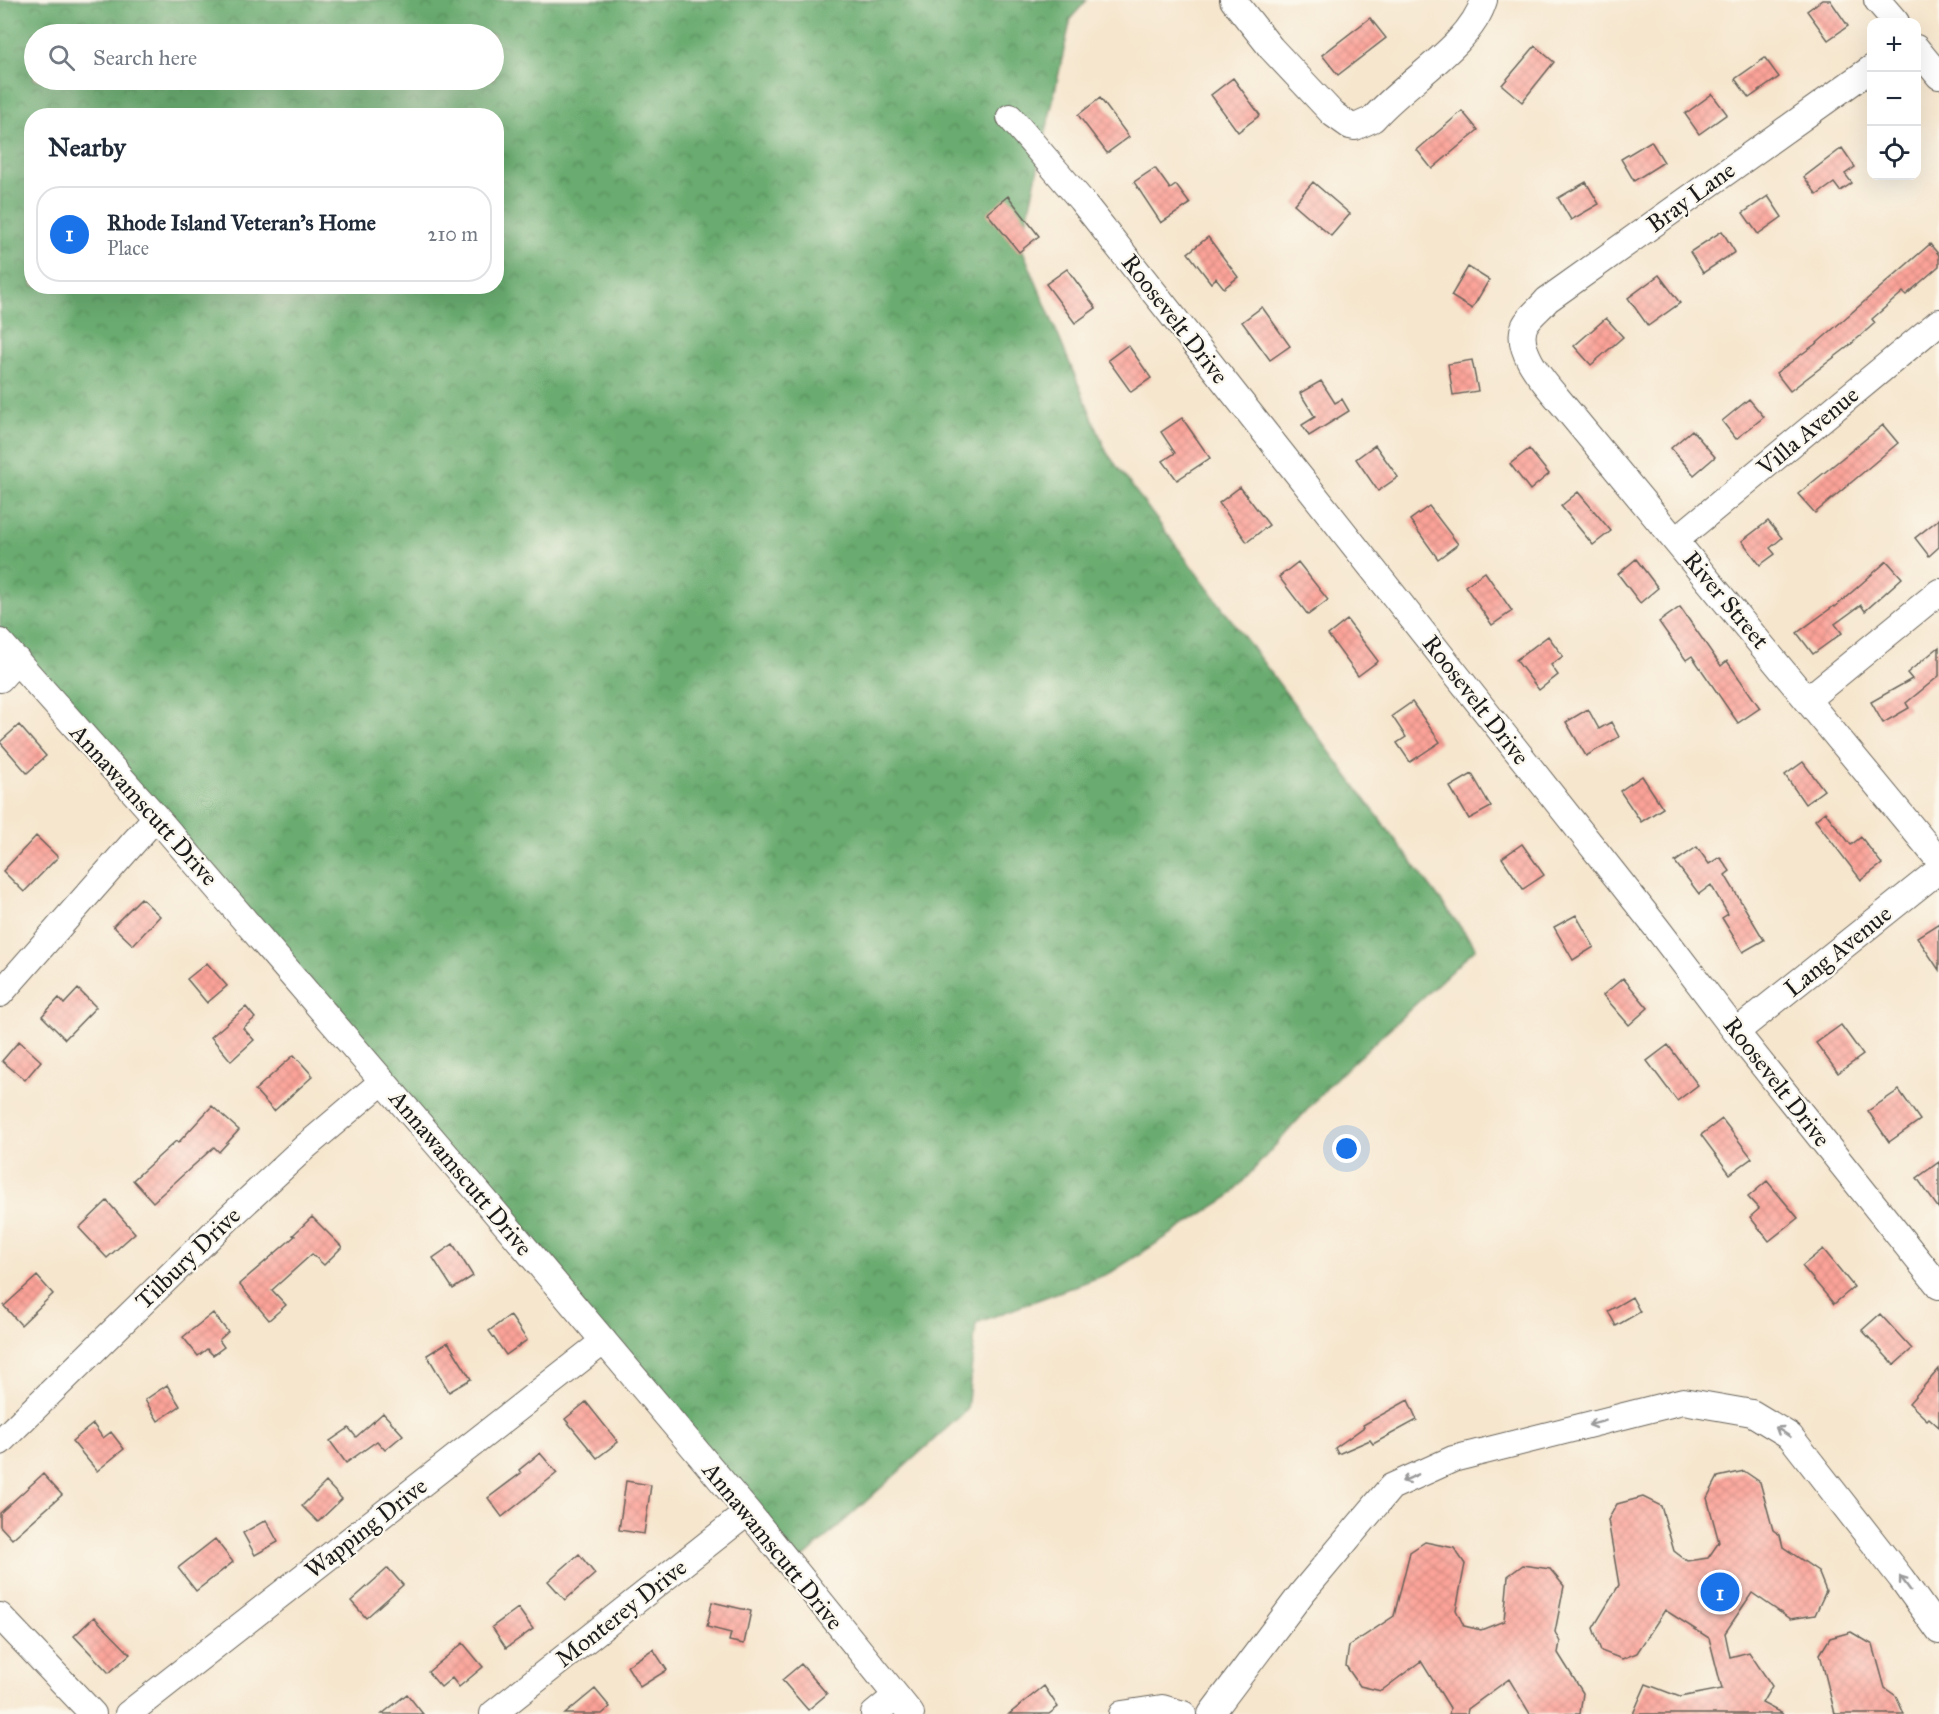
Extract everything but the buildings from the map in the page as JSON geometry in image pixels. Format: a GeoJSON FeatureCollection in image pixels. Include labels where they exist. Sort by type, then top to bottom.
{"type":"FeatureCollection","features":[{"type":"Feature","properties":{"kind":"street"},"geometry":{"type":"LineString","coordinates":[[1233,0],[1271,48],[1325,106],[1342,121],[1355,127],[1373,119],[1466,33],[1481,12],[1484,0]]}},
{"type":"Feature","properties":{"kind":"street"},"geometry":{"type":"LineString","coordinates":[[1877,0],[1893,18]]}},
{"type":"Feature","properties":{"kind":"street"},"geometry":{"type":"LineString","coordinates":[[1921,53],[1939,76]]}},
{"type":"Feature","properties":{"kind":"street","name":"Bray Lane"},"geometry":{"type":"LineString","coordinates":[[1522,336],[1525,325],[1547,300],[1867,72]]}},
{"type":"Feature","properties":{"kind":"street","name":"Roosevelt Drive"},"geometry":{"type":"LineString","coordinates":[[1010,117],[1081,200],[1656,927],[1736,1032],[1939,1286]]}},
{"type":"Feature","properties":{"kind":"street","name":"Villa Avenue"},"geometry":{"type":"LineString","coordinates":[[1676,540],[1939,322]]}},
{"type":"Feature","properties":{"kind":"street","name":"River Street"},"geometry":{"type":"LineString","coordinates":[[1522,336],[1529,361],[1563,406],[1808,699],[1939,860]]}},
{"type":"Feature","properties":{"kind":"street"},"geometry":{"type":"LineString","coordinates":[[1808,699],[1939,592]]}},
{"type":"Feature","properties":{"kind":"street","name":"Annawamscutt Drive"},"geometry":{"type":"LineString","coordinates":[[6,660],[156,817],[604,1341],[748,1512],[904,1705]]}},
{"type":"Feature","properties":{"kind":"street"},"geometry":{"type":"LineString","coordinates":[[0,994],[156,817]]}},
{"type":"Feature","properties":{"kind":"street","name":"Lang Avenue"},"geometry":{"type":"LineString","coordinates":[[1736,1032],[1939,870]]}},
{"type":"Feature","properties":{"kind":"street","name":"Tilbury Drive"},"geometry":{"type":"LineString","coordinates":[[0,1442],[231,1216],[305,1147],[383,1082]]}},
{"type":"Feature","properties":{"kind":"street","name":"Wapping Drive"},"geometry":{"type":"LineString","coordinates":[[128,1714],[604,1341]]}},
{"type":"Feature","properties":{"kind":"street"},"geometry":{"type":"LineString","coordinates":[[1211,1714],[1302,1593],[1391,1487],[1453,1459],[1683,1401],[1752,1413],[1790,1436],[1939,1631]]}},
{"type":"Feature","properties":{"kind":"street","name":"Monterey Drive"},"geometry":{"type":"LineString","coordinates":[[493,1714],[748,1512]]}},
{"type":"Feature","properties":{"kind":"street"},"geometry":{"type":"LineString","coordinates":[[0,1616],[93,1714]]}},
{"type":"Feature","properties":{"kind":"street"},"geometry":{"type":"LineString","coordinates":[[874,1714],[904,1705]]}},
{"type":"Feature","properties":{"kind":"street"},"geometry":{"type":"LineString","coordinates":[[1122,1714],[1162,1708],[1183,1714]]}},
{"type":"Feature","properties":{"kind":"green space"},"geometry":{"type":"Polygon","coordinates":[[[0,0],[1087,0],[1071,18],[1021,246],[1107,453],[1476,948],[1333,1081],[1229,1197],[1110,1273],[976,1323],[967,1410],[799,1562],[0,628],[0,0]]]}},
{"type":"Feature","properties":{"kind":"place","name":"Rhode Island Veteran's Home"},"geometry":{"type":"Point","coordinates":[1720,1592]}}]}
